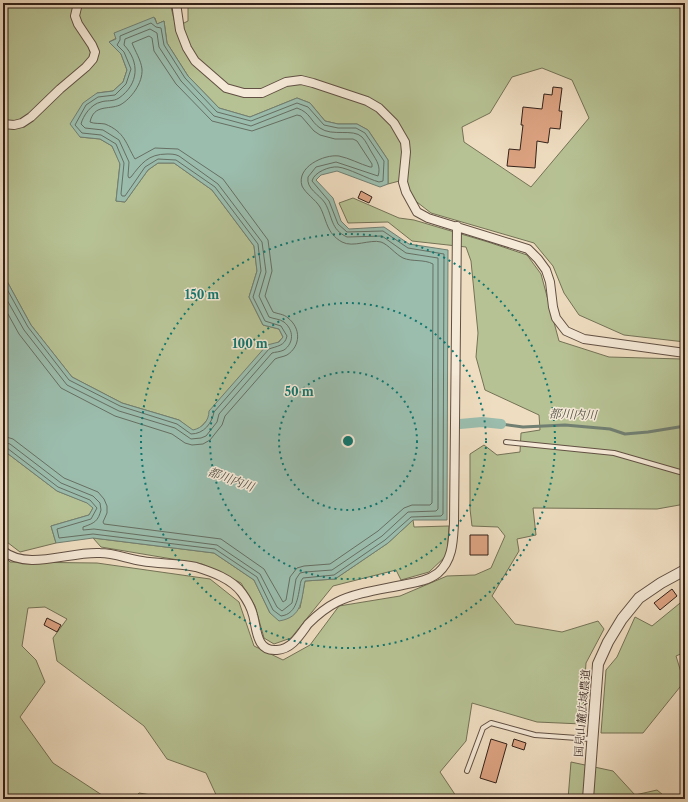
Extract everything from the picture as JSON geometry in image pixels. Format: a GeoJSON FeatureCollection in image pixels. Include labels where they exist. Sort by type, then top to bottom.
{"type":"FeatureCollection","features":[{"type":"Feature","properties":{"kind":"street"},"geometry":{"type":"LineString","coordinates":[[3,124],[14,125],[22,123],[86,67],[93,59],[95,52],[78,24],[75,16],[78,3]]}},
{"type":"Feature","properties":{"kind":"street"},"geometry":{"type":"LineString","coordinates":[[176,3],[180,30],[187,48],[195,61],[226,88],[244,93],[262,93],[286,82],[301,80],[313,82],[367,100],[379,108],[394,123],[405,142],[406,152],[403,182],[406,192],[417,212],[428,218],[528,249],[538,258],[546,270],[550,282],[556,318],[566,330],[584,339],[685,353]]}},
{"type":"Feature","properties":{"kind":"street"},"geometry":{"type":"LineString","coordinates":[[3,551],[14,558],[28,560],[84,552],[101,553],[142,561],[194,567],[214,573],[233,584],[241,592],[249,604],[254,616],[256,633],[260,642],[267,649],[276,651],[283,649],[294,642],[309,623],[336,602],[425,580],[438,572],[448,561],[452,549],[454,529],[457,226]]}},
{"type":"Feature","properties":{"kind":"street","name":"国見山麓広域農道"},"geometry":{"type":"LineString","coordinates":[[588,799],[598,664],[608,642],[622,619],[639,598],[685,570]]}},
{"type":"Feature","properties":{"kind":"lane"},"geometry":{"type":"LineString","coordinates":[[506,442],[614,453],[680,472],[685,472]]}},
{"type":"Feature","properties":{"kind":"lane"},"geometry":{"type":"LineString","coordinates":[[467,771],[483,728],[491,723],[534,735],[592,739]]}},
{"type":"Feature","properties":{"kind":"shaded area"},"geometry":{"type":"Polygon","coordinates":[[[3,3],[170,3],[176,27],[188,21],[188,3],[685,3],[685,342],[624,335],[579,315],[564,293],[553,266],[534,243],[431,213],[413,199],[403,180],[388,184],[388,160],[368,130],[357,124],[338,124],[325,121],[310,103],[297,98],[250,117],[219,108],[188,76],[167,43],[164,21],[157,24],[155,18],[109,42],[121,54],[127,70],[123,82],[113,91],[97,93],[80,137],[100,139],[112,146],[120,163],[116,201],[125,202],[148,170],[158,163],[174,163],[212,190],[254,246],[257,271],[249,297],[263,325],[279,329],[283,337],[199,429],[193,431],[179,420],[122,403],[72,377],[31,325],[3,274],[3,3]],[[542,68],[512,77],[490,113],[462,127],[464,142],[531,187],[589,118],[572,80],[542,68]]]}},
{"type":"Feature","properties":{"kind":"shaded area"},"geometry":{"type":"Polygon","coordinates":[[[353,198],[399,218],[414,220],[527,255],[541,274],[559,341],[609,357],[685,360],[685,504],[657,509],[533,508],[536,535],[517,539],[519,551],[492,596],[515,624],[562,632],[598,621],[604,629],[586,663],[582,724],[537,722],[472,703],[466,741],[440,772],[458,799],[218,799],[206,773],[167,759],[144,726],[57,661],[53,638],[67,619],[45,607],[28,608],[22,646],[36,660],[45,682],[20,717],[53,763],[108,799],[3,799],[3,555],[10,562],[97,563],[210,579],[239,602],[254,646],[283,660],[310,645],[339,606],[400,596],[447,576],[475,575],[491,568],[505,536],[498,527],[472,526],[470,509],[470,454],[484,445],[497,455],[520,452],[521,433],[540,430],[539,415],[485,390],[476,357],[478,333],[471,261],[466,247],[412,241],[388,222],[348,223],[339,203],[353,198]]]}},
{"type":"Feature","properties":{"kind":"shaded area"},"geometry":{"type":"Polygon","coordinates":[[[3,450],[57,491],[88,503],[93,508],[89,515],[51,526],[56,543],[20,552],[3,539],[3,450]]]}},
{"type":"Feature","properties":{"kind":"shaded area"},"geometry":{"type":"Polygon","coordinates":[[[413,520],[414,527],[449,526],[447,555],[429,572],[401,580],[396,570],[333,586],[291,638],[274,644],[264,638],[255,606],[241,583],[202,564],[101,547],[93,538],[214,553],[254,580],[270,613],[300,608],[305,581],[335,579],[388,543],[413,520]]]}},
{"type":"Feature","properties":{"kind":"shaded area"},"geometry":{"type":"Polygon","coordinates":[[[685,599],[685,652],[676,656],[684,682],[643,733],[601,733],[606,670],[617,657],[635,617],[652,626],[685,599]]]}},
{"type":"Feature","properties":{"kind":"shaded area"},"geometry":{"type":"Polygon","coordinates":[[[571,762],[613,771],[635,795],[657,790],[668,799],[568,799],[571,762]]]}},
{"type":"Feature","properties":{"kind":"shaded area"},"geometry":{"type":"Polygon","coordinates":[[[139,793],[175,799],[133,799],[139,793]]]}},
{"type":"Feature","properties":{"kind":"water"},"geometry":{"type":"Polygon","coordinates":[[[154,17],[157,24],[164,21],[167,43],[188,76],[219,108],[250,117],[297,98],[310,103],[325,121],[338,124],[357,124],[368,130],[388,160],[388,184],[380,187],[337,171],[321,175],[316,180],[333,198],[341,221],[349,229],[384,227],[409,244],[448,250],[447,520],[413,520],[388,543],[335,579],[305,581],[300,607],[297,612],[287,619],[279,621],[270,613],[254,580],[214,553],[93,538],[56,543],[51,526],[89,515],[93,508],[87,503],[57,491],[3,450],[3,274],[31,325],[72,377],[122,403],[179,420],[193,430],[204,424],[208,418],[209,411],[267,345],[279,342],[283,337],[279,329],[263,325],[249,297],[257,271],[254,246],[212,190],[174,163],[158,163],[148,170],[125,202],[116,201],[120,164],[112,146],[100,139],[80,137],[70,124],[83,103],[97,93],[113,91],[123,82],[127,70],[121,54],[109,42],[116,39],[114,33],[154,17]]]}},
{"type":"Feature","properties":{"kind":"building"},"geometry":{"type":"Polygon","coordinates":[[[553,87],[562,88],[559,111],[562,111],[560,129],[550,128],[548,143],[537,141],[535,168],[507,166],[509,149],[520,150],[523,125],[521,125],[523,107],[542,109],[544,94],[552,95],[553,87]]]}},
{"type":"Feature","properties":{"kind":"building"},"geometry":{"type":"Polygon","coordinates":[[[361,191],[372,197],[369,203],[358,198],[361,191]]]}},
{"type":"Feature","properties":{"kind":"building"},"geometry":{"type":"Polygon","coordinates":[[[470,535],[488,535],[488,555],[470,555],[470,535]]]}},
{"type":"Feature","properties":{"kind":"building"},"geometry":{"type":"Polygon","coordinates":[[[672,589],[677,596],[660,610],[654,603],[672,589]]]}},
{"type":"Feature","properties":{"kind":"building"},"geometry":{"type":"Polygon","coordinates":[[[47,618],[61,625],[57,632],[44,625],[47,618]]]}},
{"type":"Feature","properties":{"kind":"building"},"geometry":{"type":"Polygon","coordinates":[[[491,739],[507,744],[496,783],[480,778],[491,739]]]}},
{"type":"Feature","properties":{"kind":"building"},"geometry":{"type":"Polygon","coordinates":[[[514,739],[526,743],[524,750],[512,746],[514,739]]]}},
{"type":"Feature","properties":{"kind":"waterway","name":"都川内川"},"geometry":{"type":"LineString","coordinates":[[460,424],[482,422],[501,424]]}},
{"type":"Feature","properties":{"kind":"waterway","name":"都川内川"},"geometry":{"type":"LineString","coordinates":[[501,424],[523,427],[565,425],[610,429],[625,434],[685,426]]}}]}
